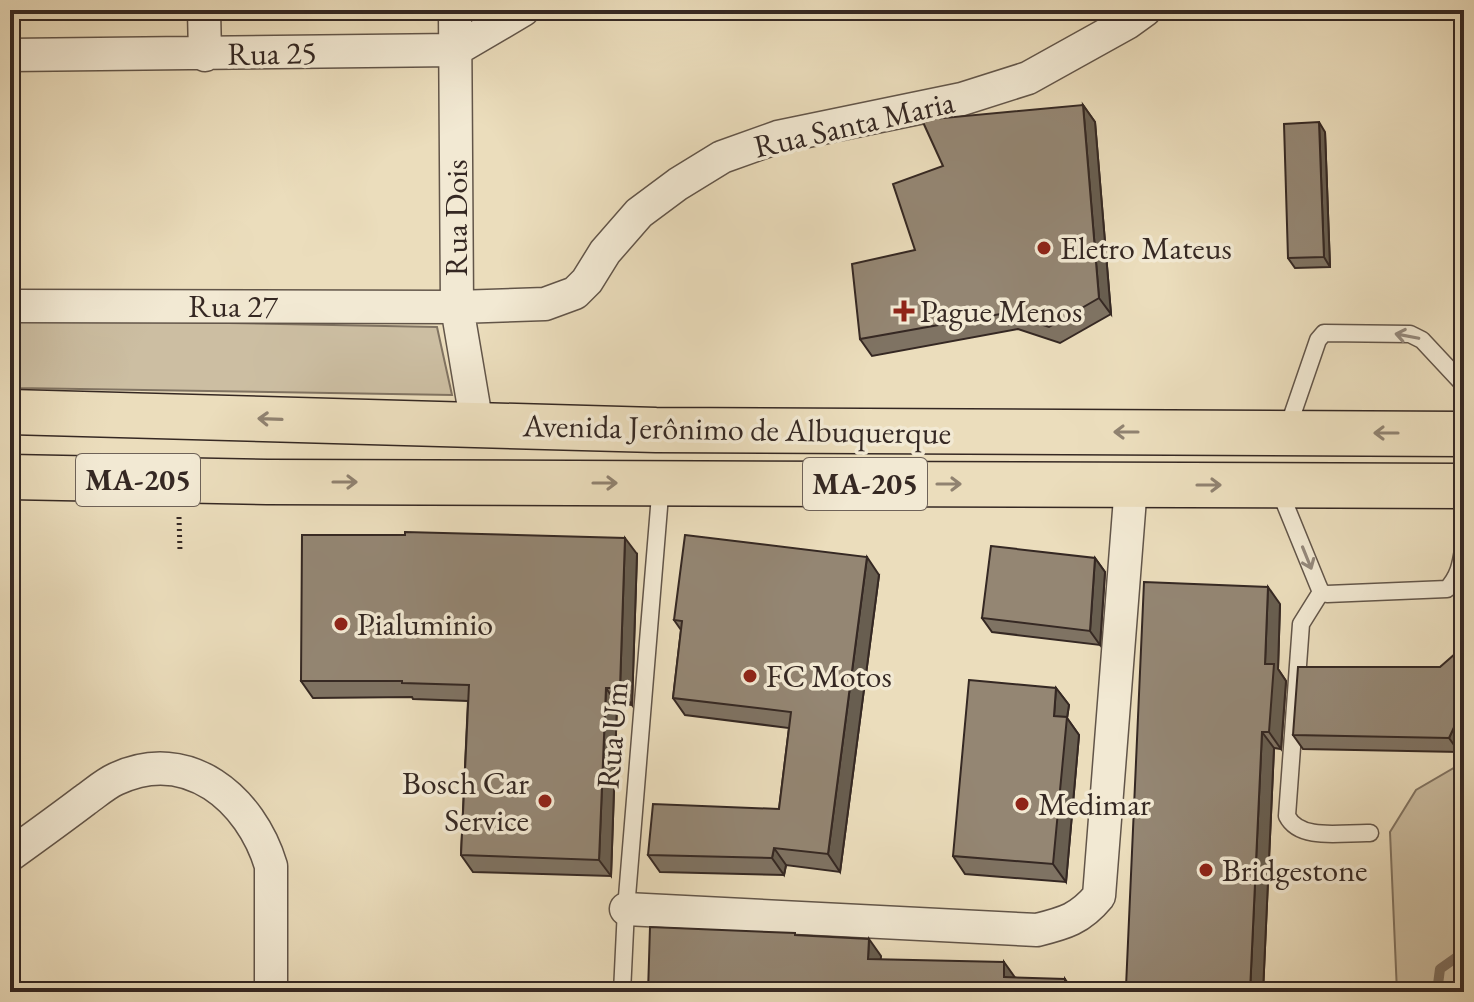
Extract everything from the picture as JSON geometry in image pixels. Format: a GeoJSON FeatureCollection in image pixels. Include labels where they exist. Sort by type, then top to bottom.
{"type":"FeatureCollection","features":[{"type":"Feature","properties":{"kind":"main road","name":"Avenida Jerônimo de Albuquerque"},"geometry":{"type":"LineString","coordinates":[[10,412],[656,430],[1464,434]]}},
{"type":"Feature","properties":{"kind":"main road","name":"Avenida Jerônimo de Albuquerque"},"geometry":{"type":"LineString","coordinates":[[10,477],[282,482],[1464,486]]}},
{"type":"Feature","properties":{"kind":"street"},"geometry":{"type":"LineString","coordinates":[[204,10],[205,55]]}},
{"type":"Feature","properties":{"kind":"street","name":"Rua Dois"},"geometry":{"type":"LineString","coordinates":[[455,10],[457,307],[477,425]]}},
{"type":"Feature","properties":{"kind":"street","name":"Rua 25"},"geometry":{"type":"LineString","coordinates":[[10,55],[455,50],[523,10]]}},
{"type":"Feature","properties":{"kind":"street","name":"Rua Santa Maria"},"geometry":{"type":"LineString","coordinates":[[457,307],[545,304],[562,299],[575,293],[587,281],[605,252],[639,213],[722,157],[778,137],[962,99],[1028,78],[1145,10]]}},
{"type":"Feature","properties":{"kind":"street","name":"Rua 27"},"geometry":{"type":"LineString","coordinates":[[10,306],[457,307]]}},
{"type":"Feature","properties":{"kind":"street"},"geometry":{"type":"LineString","coordinates":[[626,909],[1037,930],[1065,922],[1086,911],[1099,896],[1131,485]]}},
{"type":"Feature","properties":{"kind":"street"},"geometry":{"type":"LineString","coordinates":[[10,855],[115,779],[143,770],[163,769],[206,780],[225,792],[253,824],[266,848],[271,866],[271,992]]}},
{"type":"Feature","properties":{"kind":"lane"},"geometry":{"type":"LineString","coordinates":[[1286,433],[1318,340],[1324,333],[1410,334],[1422,340],[1464,385]]}},
{"type":"Feature","properties":{"kind":"lane","name":"Rua Um"},"geometry":{"type":"LineString","coordinates":[[622,992],[661,483]]}},
{"type":"Feature","properties":{"kind":"lane"},"geometry":{"type":"LineString","coordinates":[[1278,485],[1321,592],[1327,594],[1447,589],[1461,567],[1464,544]]}},
{"type":"Feature","properties":{"kind":"lane"},"geometry":{"type":"LineString","coordinates":[[1321,592],[1301,624],[1287,816],[1292,826],[1302,832],[1370,833]]}},
{"type":"Feature","properties":{"kind":"shaded area"},"geometry":{"type":"Polygon","coordinates":[[[10,319],[437,327],[452,395],[16,388],[10,377],[10,319]]]}},
{"type":"Feature","properties":{"kind":"shaded area"},"geometry":{"type":"Polygon","coordinates":[[[1464,762],[1464,992],[1397,992],[1390,832],[1416,790],[1464,762]]]}},
{"type":"Feature","properties":{"kind":"building"},"geometry":{"type":"Polygon","coordinates":[[[1083,105],[1099,298],[1049,327],[1006,313],[860,339],[852,264],[915,250],[893,184],[943,166],[922,120],[1083,105]]]}},
{"type":"Feature","properties":{"kind":"building"},"geometry":{"type":"Polygon","coordinates":[[[1319,122],[1324,257],[1288,258],[1284,124],[1319,122]]]}},
{"type":"Feature","properties":{"kind":"building"},"geometry":{"type":"Polygon","coordinates":[[[405,532],[625,538],[620,688],[606,688],[599,860],[461,855],[469,685],[402,681],[301,681],[302,535],[405,535],[405,532]]]}},
{"type":"Feature","properties":{"kind":"building"},"geometry":{"type":"Polygon","coordinates":[[[685,535],[867,557],[828,854],[774,848],[772,858],[648,855],[653,804],[779,809],[791,712],[673,698],[682,621],[674,620],[685,535]]]}},
{"type":"Feature","properties":{"kind":"building"},"geometry":{"type":"Polygon","coordinates":[[[991,546],[1095,558],[1090,631],[982,618],[991,546]]]}},
{"type":"Feature","properties":{"kind":"building","name":"Bridgestone"},"geometry":{"type":"Polygon","coordinates":[[[1144,582],[1268,587],[1265,664],[1274,664],[1269,732],[1262,732],[1250,992],[1143,992],[1126,987],[1144,582]]]}},
{"type":"Feature","properties":{"kind":"building"},"geometry":{"type":"Polygon","coordinates":[[[1464,646],[1464,706],[1449,738],[1293,735],[1298,667],[1440,667],[1464,646]]]}},
{"type":"Feature","properties":{"kind":"building","name":"Medimar"},"geometry":{"type":"Polygon","coordinates":[[[969,680],[1056,688],[1054,716],[1067,717],[1053,864],[953,856],[969,680]]]}},
{"type":"Feature","properties":{"kind":"building"},"geometry":{"type":"Polygon","coordinates":[[[650,927],[869,939],[868,959],[1004,962],[1004,977],[1065,979],[1065,992],[648,992],[650,927]]]}},
{"type":"Feature","properties":{"kind":"waterway"},"geometry":{"type":"LineString","coordinates":[[1437,992],[1440,969],[1464,952]]}},
{"type":"Feature","properties":{"kind":"place","name":"Eletro Mateus"},"geometry":{"type":"Point","coordinates":[1044,248]}},
{"type":"Feature","properties":{"kind":"place","name":"Pague Menos"},"geometry":{"type":"Point","coordinates":[904,311]}},
{"type":"Feature","properties":{"kind":"place","name":"Pialuminio"},"geometry":{"type":"Point","coordinates":[341,624]}},
{"type":"Feature","properties":{"kind":"place","name":"FC Motos"},"geometry":{"type":"Point","coordinates":[750,676]}},
{"type":"Feature","properties":{"kind":"place","name":"Bosch Car Service"},"geometry":{"type":"Point","coordinates":[545,801]}},
{"type":"Feature","properties":{"kind":"place","name":"Medimar"},"geometry":{"type":"Point","coordinates":[1022,804]}},
{"type":"Feature","properties":{"kind":"place","name":"Bridgestone"},"geometry":{"type":"Point","coordinates":[1206,870]}}]}
